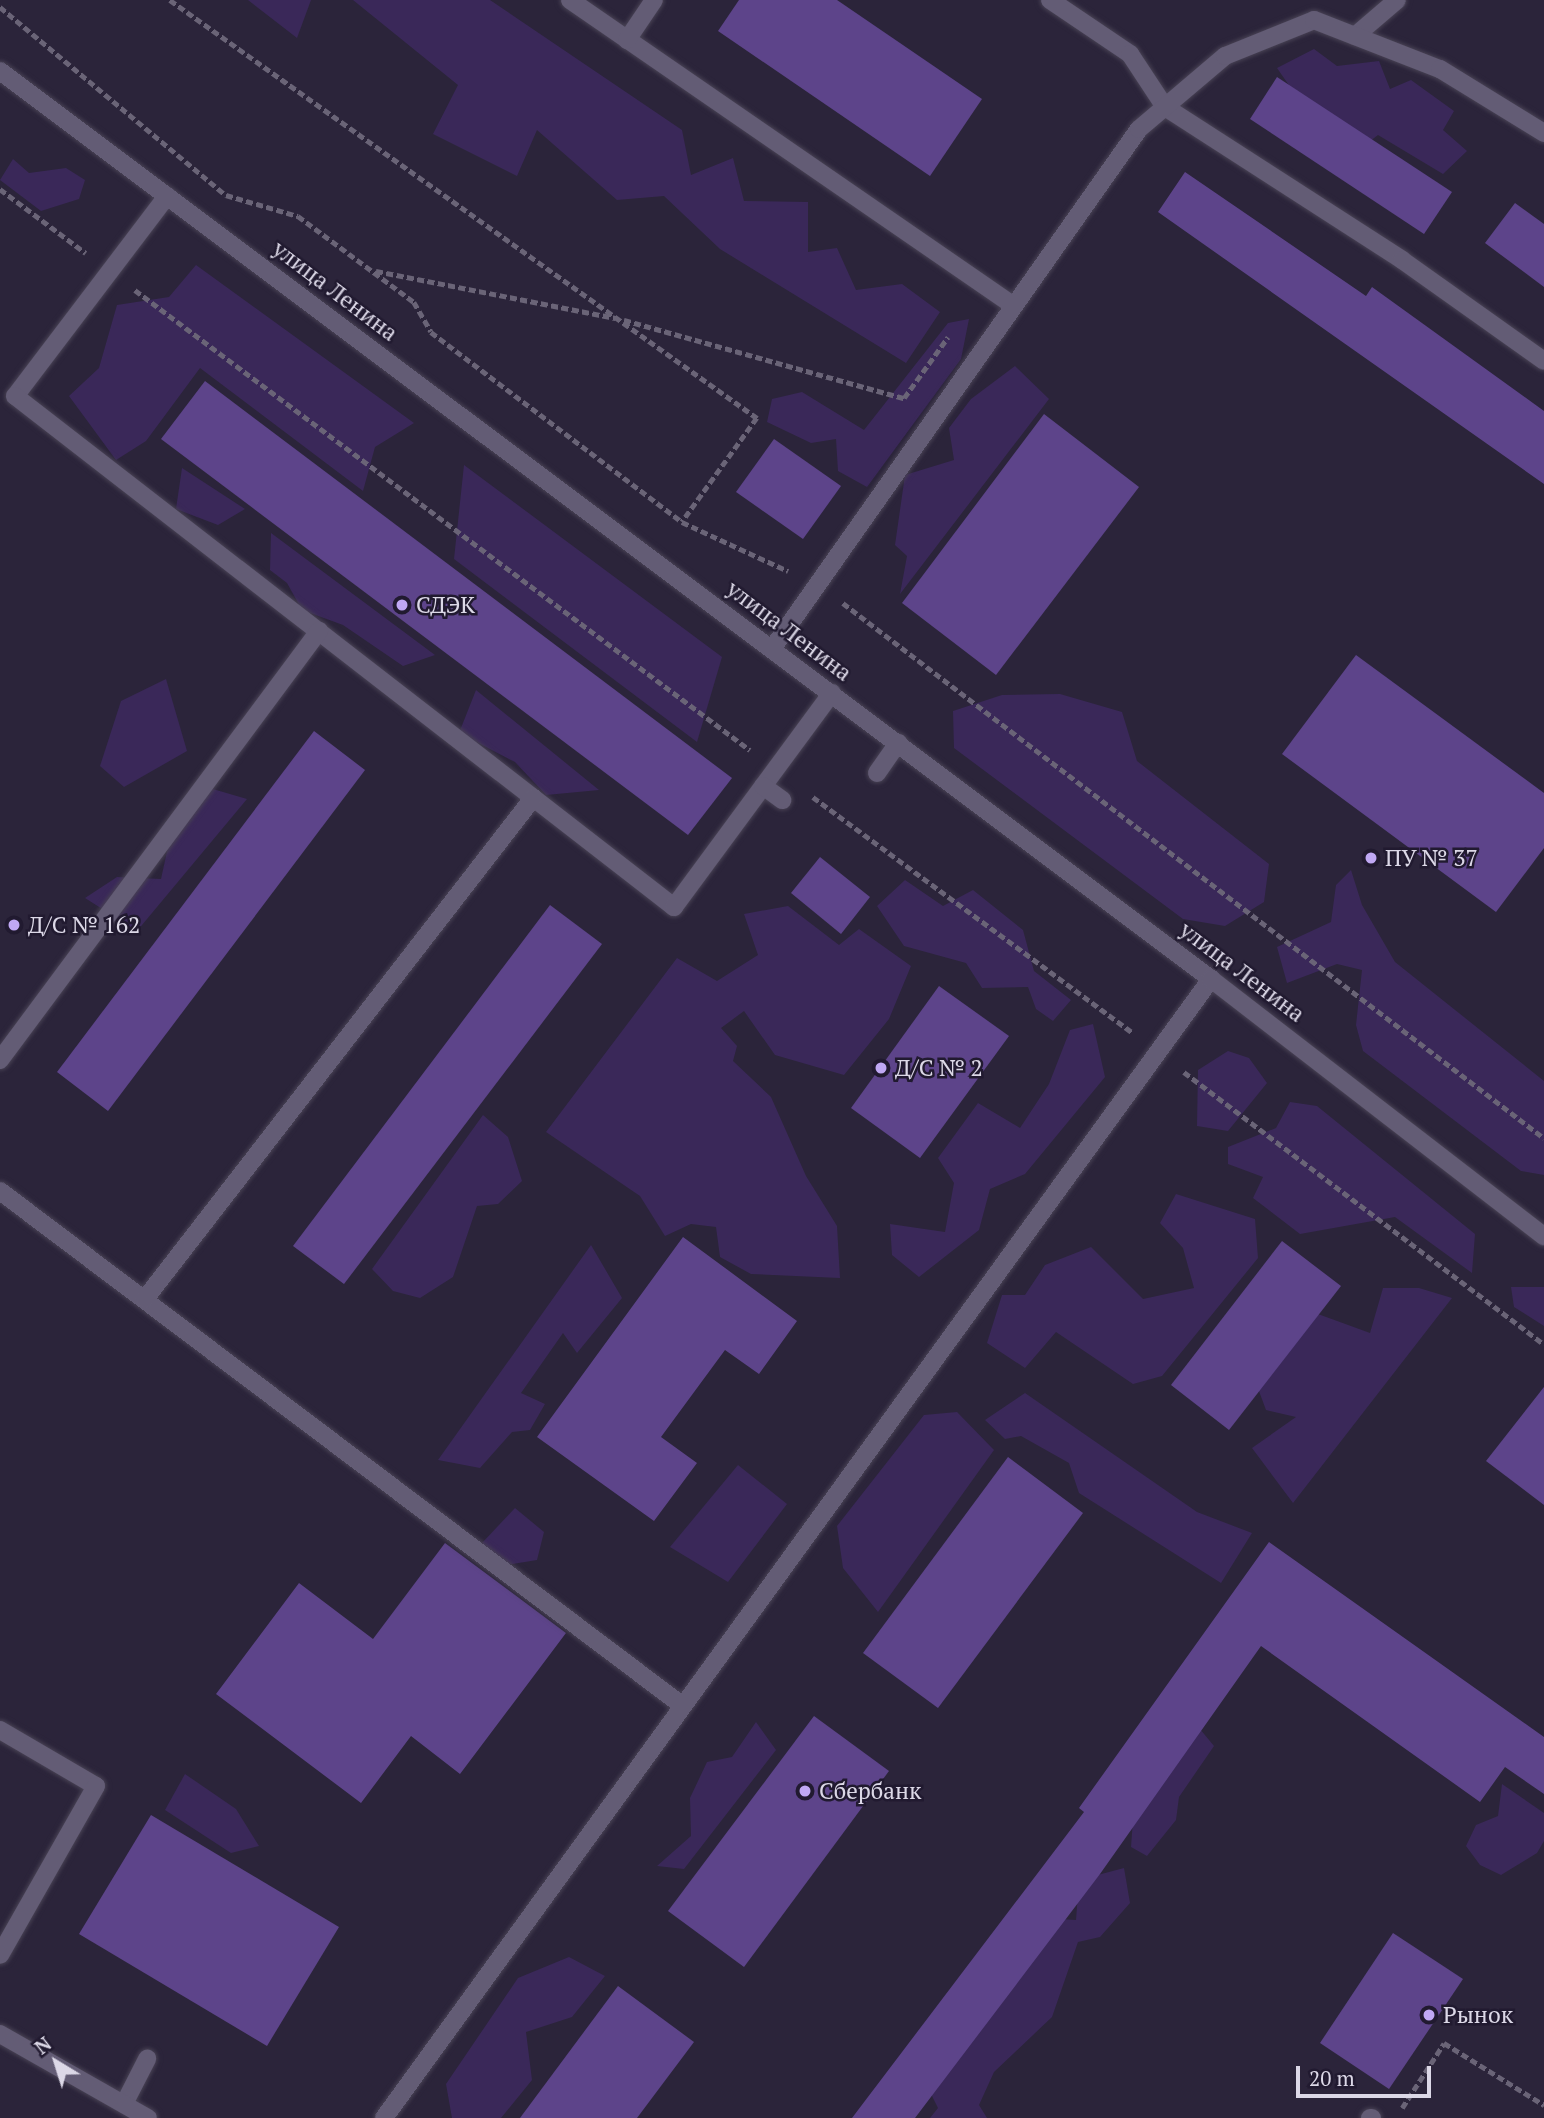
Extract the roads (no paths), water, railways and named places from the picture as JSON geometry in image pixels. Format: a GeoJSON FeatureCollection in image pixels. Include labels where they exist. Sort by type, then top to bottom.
{"type":"FeatureCollection","features":[{"type":"Feature","properties":{"kind":"main road"},"geometry":{"type":"LineString","coordinates":[[570,0],[1014,306]]}},
{"type":"Feature","properties":{"kind":"main road"},"geometry":{"type":"LineString","coordinates":[[627,40],[654,0]]}},
{"type":"Feature","properties":{"kind":"main road"},"geometry":{"type":"LineString","coordinates":[[1050,0],[1130,54],[1166,107],[1402,260],[1544,361]]}},
{"type":"Feature","properties":{"kind":"main road"},"geometry":{"type":"LineString","coordinates":[[1355,36],[1397,0]]}},
{"type":"Feature","properties":{"kind":"main road"},"geometry":{"type":"LineString","coordinates":[[772,649],[1139,129],[1225,56],[1314,20],[1440,69],[1544,133]]}},
{"type":"Feature","properties":{"kind":"main road","name":"улица Ленина"},"geometry":{"type":"LineString","coordinates":[[0,71],[1211,979],[1544,1236]]}},
{"type":"Feature","properties":{"kind":"main road"},"geometry":{"type":"LineString","coordinates":[[167,196],[15,396],[674,907],[832,694]]}},
{"type":"Feature","properties":{"kind":"main road"},"geometry":{"type":"LineString","coordinates":[[0,1060],[319,631]]}},
{"type":"Feature","properties":{"kind":"main road"},"geometry":{"type":"LineString","coordinates":[[877,773],[898,743]]}},
{"type":"Feature","properties":{"kind":"main road"},"geometry":{"type":"LineString","coordinates":[[763,786],[782,800]]}},
{"type":"Feature","properties":{"kind":"main road"},"geometry":{"type":"LineString","coordinates":[[145,1299],[533,797]]}},
{"type":"Feature","properties":{"kind":"main road"},"geometry":{"type":"LineString","coordinates":[[384,2118],[1211,979]]}},
{"type":"Feature","properties":{"kind":"main road"},"geometry":{"type":"LineString","coordinates":[[0,1191],[683,1706]]}},
{"type":"Feature","properties":{"kind":"main road"},"geometry":{"type":"LineString","coordinates":[[0,1730],[96,1786],[0,1955]]}},
{"type":"Feature","properties":{"kind":"main road"},"geometry":{"type":"LineString","coordinates":[[0,2034],[148,2118]]}},
{"type":"Feature","properties":{"kind":"main road"},"geometry":{"type":"LineString","coordinates":[[124,2104],[147,2059]]}},
{"type":"Feature","properties":{"kind":"place","name":"СДЭК"},"geometry":{"type":"Point","coordinates":[402,605]}},
{"type":"Feature","properties":{"kind":"place","name":"ПУ № 37"},"geometry":{"type":"Point","coordinates":[1371,858]}},
{"type":"Feature","properties":{"kind":"place","name":"Д/С № 162"},"geometry":{"type":"Point","coordinates":[14,925]}},
{"type":"Feature","properties":{"kind":"place","name":"Д/С № 2"},"geometry":{"type":"Point","coordinates":[881,1068]}},
{"type":"Feature","properties":{"kind":"place","name":"Сбербанк"},"geometry":{"type":"Point","coordinates":[805,1791]}},
{"type":"Feature","properties":{"kind":"place","name":"Рынок"},"geometry":{"type":"Point","coordinates":[1429,2015]}}]}
